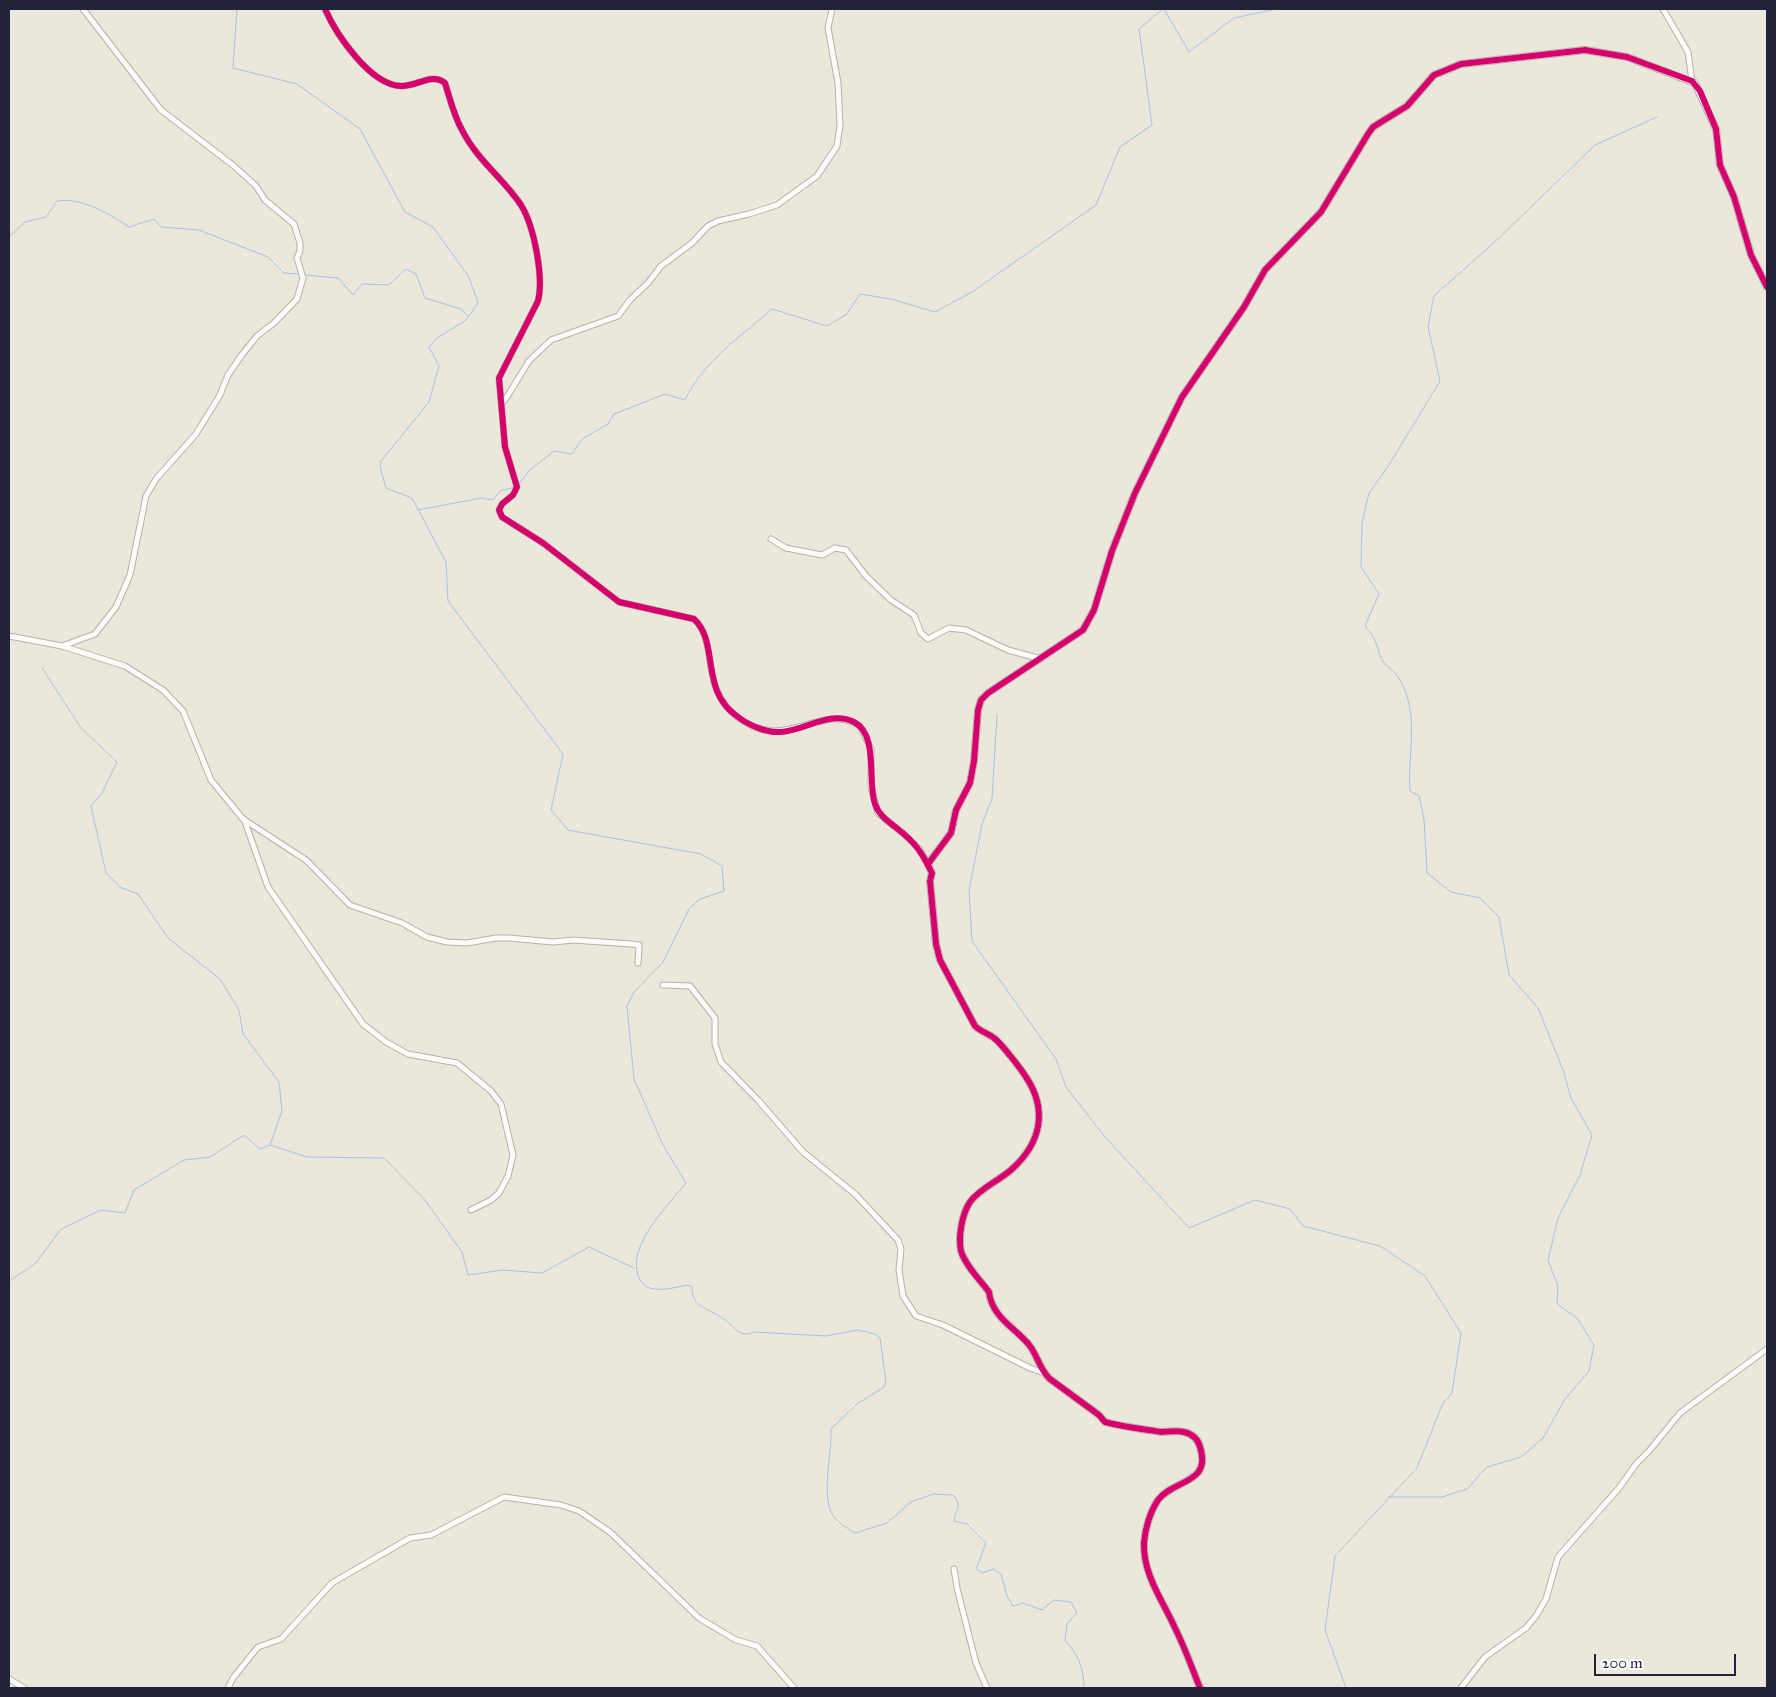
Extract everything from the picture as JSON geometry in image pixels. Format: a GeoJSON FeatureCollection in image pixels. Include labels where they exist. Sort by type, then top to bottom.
{"type":"FeatureCollection","features":[{"type":"Feature","properties":{"kind":"street"},"geometry":{"type":"LineString","coordinates":[[62,646],[95,634],[116,607],[130,575],[146,496],[156,479],[196,434],[220,395],[228,374],[241,356],[257,336],[274,324],[297,299],[303,278],[298,258],[300,252],[299,234],[294,224],[266,200],[256,186],[234,166],[160,110],[83,9]]}},
{"type":"Feature","properties":{"kind":"street"},"geometry":{"type":"LineString","coordinates":[[325,9],[344,41],[366,68],[386,81],[401,86],[430,79],[441,80],[445,84],[462,130],[485,165],[522,206],[541,270],[542,288],[512,357],[499,378],[505,447],[517,487],[514,495],[502,504],[499,510],[502,517],[543,543],[619,602],[694,619],[702,628],[706,640],[716,691],[729,710],[738,717],[768,730],[780,732],[826,719],[845,720],[860,726],[871,749],[871,787],[878,813],[920,850],[932,873],[930,880],[936,944],[944,967],[975,1026],[981,1032],[995,1038],[1026,1077],[1038,1105],[1039,1130],[1023,1157],[1012,1169],[969,1203],[961,1232],[961,1251],[989,1292],[990,1300],[1004,1324],[1029,1345],[1044,1373]]}},
{"type":"Feature","properties":{"kind":"street"},"geometry":{"type":"LineString","coordinates":[[501,402],[506,400],[528,361],[550,340],[618,316],[661,266],[692,243],[708,226],[718,221],[777,205],[817,176],[837,146],[840,126],[838,83],[828,28],[832,9]]}},
{"type":"Feature","properties":{"kind":"street"},"geometry":{"type":"LineString","coordinates":[[1663,9],[1688,52],[1692,81],[1700,91],[1716,129],[1720,165],[1734,197],[1751,255],[1767,287]]}},
{"type":"Feature","properties":{"kind":"street"},"geometry":{"type":"LineString","coordinates":[[928,864],[951,832],[956,810],[970,783],[974,761],[976,721],[981,700],[988,693],[1083,630],[1088,624],[1112,551],[1135,493],[1182,397],[1244,308],[1265,270],[1321,212],[1331,192],[1373,127],[1407,106],[1434,75],[1461,64],[1585,50],[1627,57],[1692,81]]}},
{"type":"Feature","properties":{"kind":"street"},"geometry":{"type":"LineString","coordinates":[[771,539],[786,548],[822,555],[836,548],[846,550],[866,576],[891,600],[914,615],[921,633],[928,639],[949,628],[966,630],[1008,650],[1041,659]]}},
{"type":"Feature","properties":{"kind":"street"},"geometry":{"type":"LineString","coordinates":[[9,636],[62,646],[125,666],[163,690],[184,711],[211,780],[244,819],[306,860],[350,905],[402,923],[427,937],[467,944],[496,938],[553,942],[574,940],[640,945],[638,963]]}},
{"type":"Feature","properties":{"kind":"street"},"geometry":{"type":"LineString","coordinates":[[244,819],[268,887],[363,1024],[386,1042],[408,1054],[457,1063],[491,1091],[501,1104],[514,1155],[508,1176],[499,1193],[492,1200],[471,1210]]}},
{"type":"Feature","properties":{"kind":"street"},"geometry":{"type":"LineString","coordinates":[[663,985],[690,986],[715,1018],[715,1044],[721,1062],[758,1100],[803,1152],[855,1194],[898,1240],[901,1249],[899,1270],[904,1296],[916,1316],[943,1325],[1044,1373],[1099,1415],[1105,1422],[1160,1432],[1182,1431],[1189,1434],[1199,1443],[1202,1455],[1200,1470],[1191,1479],[1168,1491],[1159,1500],[1145,1533],[1144,1554],[1152,1584],[1175,1626],[1200,1688]]}},
{"type":"Feature","properties":{"kind":"street"},"geometry":{"type":"LineString","coordinates":[[1461,1688],[1486,1657],[1526,1628],[1536,1616],[1546,1599],[1558,1557],[1619,1488],[1636,1464],[1680,1413],[1767,1349]]}},
{"type":"Feature","properties":{"kind":"street"},"geometry":{"type":"LineString","coordinates":[[228,1688],[233,1678],[258,1647],[281,1639],[332,1583],[410,1538],[431,1534],[504,1497],[561,1505],[579,1511],[610,1532],[692,1611],[730,1637],[757,1646],[794,1688]]}},
{"type":"Feature","properties":{"kind":"street"},"geometry":{"type":"LineString","coordinates":[[954,1568],[956,1588],[976,1663],[987,1688]]}},
{"type":"Feature","properties":{"kind":"street"},"geometry":{"type":"LineString","coordinates":[[9,1679],[24,1688]]}},
{"type":"Feature","properties":{"kind":"waterway"},"geometry":{"type":"LineString","coordinates":[[237,9],[233,68],[297,84],[360,129],[405,212],[433,227],[469,277],[478,303],[466,320],[437,338],[429,347],[439,366],[429,402],[381,461],[380,467],[386,488],[412,498],[446,562],[448,601],[563,754],[551,810],[568,830],[701,854],[722,866],[724,891],[700,899],[689,909],[663,962],[634,992],[627,1006],[634,1079],[663,1145],[686,1183],[660,1214],[644,1239],[636,1263],[641,1282],[652,1289],[666,1289],[688,1285],[692,1287],[698,1304],[720,1316],[738,1332],[744,1334],[755,1332],[826,1336],[858,1330],[875,1334],[880,1338],[886,1382],[884,1387],[857,1404],[831,1429],[827,1482],[828,1503],[831,1512],[835,1518],[855,1533],[887,1523],[911,1502],[933,1494],[953,1495],[958,1502],[954,1521],[967,1524],[986,1543],[976,1569],[983,1573],[993,1569],[1001,1574],[1007,1596],[1013,1606],[1023,1603],[1042,1610],[1054,1600],[1071,1602],[1077,1613],[1067,1624],[1065,1640],[1079,1662],[1083,1674],[1084,1688]]}},
{"type":"Feature","properties":{"kind":"waterway"},"geometry":{"type":"LineString","coordinates":[[518,485],[529,471],[554,451],[572,454],[582,439],[608,424],[614,414],[665,394],[685,400],[693,386],[712,362],[772,309],[827,326],[847,314],[860,294],[891,299],[935,312],[972,292],[1096,205],[1120,147],[1152,125],[1139,29],[1163,9]]}},
{"type":"Feature","properties":{"kind":"waterway"},"geometry":{"type":"LineString","coordinates":[[1164,9],[1189,52],[1234,18],[1276,9]]}},
{"type":"Feature","properties":{"kind":"waterway"},"geometry":{"type":"LineString","coordinates":[[1388,1497],[1442,1497],[1467,1489],[1487,1467],[1521,1457],[1543,1438],[1565,1399],[1589,1371],[1594,1345],[1577,1318],[1557,1304],[1558,1287],[1548,1260],[1558,1218],[1580,1175],[1592,1135],[1571,1098],[1563,1070],[1538,1008],[1509,975],[1499,917],[1480,898],[1451,892],[1427,873],[1424,819],[1419,796],[1410,791],[1411,718],[1409,704],[1405,690],[1398,677],[1381,659],[1373,636],[1365,626],[1379,594],[1361,567],[1362,523],[1369,493],[1387,468],[1440,381],[1428,327],[1434,296],[1499,238],[1595,145],[1657,117]]}},
{"type":"Feature","properties":{"kind":"waterway"},"geometry":{"type":"LineString","coordinates":[[9,237],[25,222],[46,217],[57,201],[66,200],[95,208],[129,227],[154,219],[161,227],[199,230],[268,257],[284,273],[300,274]]}},
{"type":"Feature","properties":{"kind":"waterway"},"geometry":{"type":"LineString","coordinates":[[304,275],[338,278],[353,295],[362,284],[389,285],[406,269],[416,274],[425,298],[461,309],[468,316]]}},
{"type":"Feature","properties":{"kind":"waterway"},"geometry":{"type":"LineString","coordinates":[[418,510],[481,498],[493,500],[500,491],[515,487]]}},
{"type":"Feature","properties":{"kind":"waterway"},"geometry":{"type":"LineString","coordinates":[[42,668],[81,728],[117,762],[102,793],[91,806],[106,873],[120,887],[138,894],[168,938],[220,979],[239,1010],[243,1034],[279,1082],[282,1111],[270,1145],[307,1157],[384,1158],[424,1199],[462,1252],[468,1275],[503,1270],[542,1273],[589,1247],[634,1268]]}},
{"type":"Feature","properties":{"kind":"waterway"},"geometry":{"type":"LineString","coordinates":[[997,715],[992,799],[982,824],[969,890],[972,941],[1056,1059],[1066,1087],[1105,1137],[1189,1228],[1255,1200],[1290,1209],[1303,1226],[1380,1246],[1425,1276],[1461,1333],[1452,1393],[1443,1403],[1417,1468],[1335,1556],[1325,1630],[1346,1688]]}},
{"type":"Feature","properties":{"kind":"waterway"},"geometry":{"type":"LineString","coordinates":[[9,1281],[35,1264],[61,1229],[101,1210],[125,1213],[134,1190],[184,1160],[210,1157],[244,1135],[260,1149],[270,1145]]}},
{"type":"Feature","properties":{"kind":"cycle path"},"geometry":{"type":"LineString","coordinates":[[325,9],[346,44],[366,68],[378,77],[389,83],[401,86],[429,79],[440,80],[445,83],[452,107],[468,141],[521,205],[530,225],[537,252],[540,291],[538,301],[499,378],[505,447],[517,487],[513,495],[502,504],[499,510],[502,517],[543,543],[619,602],[694,619],[702,629],[706,641],[718,694],[726,706],[742,720],[764,730],[780,732],[835,718],[845,719],[854,722],[862,728],[867,737],[870,748],[873,794],[877,809],[884,818],[914,844],[932,873],[930,881],[936,944],[940,960],[975,1026],[994,1038],[1016,1062],[1033,1089],[1037,1102],[1038,1126],[1030,1148],[1012,1169],[979,1193],[970,1202],[960,1233],[961,1251],[969,1267],[989,1292],[995,1309],[1005,1322],[1030,1346],[1044,1372],[1050,1379],[1099,1415],[1105,1422],[1161,1432],[1181,1431],[1192,1436],[1198,1442],[1202,1459],[1201,1468],[1190,1480],[1173,1488],[1158,1500],[1148,1521],[1144,1543],[1150,1577],[1182,1643],[1200,1688]]}},
{"type":"Feature","properties":{"kind":"cycle path"},"geometry":{"type":"LineString","coordinates":[[928,864],[951,833],[956,810],[970,783],[974,761],[978,710],[981,700],[988,693],[1083,630],[1094,610],[1112,551],[1135,493],[1182,397],[1244,307],[1265,270],[1321,212],[1373,127],[1407,106],[1434,75],[1461,64],[1585,50],[1627,57],[1692,81],[1700,91],[1716,129],[1720,165],[1734,197],[1751,255],[1767,287]]}}]}
